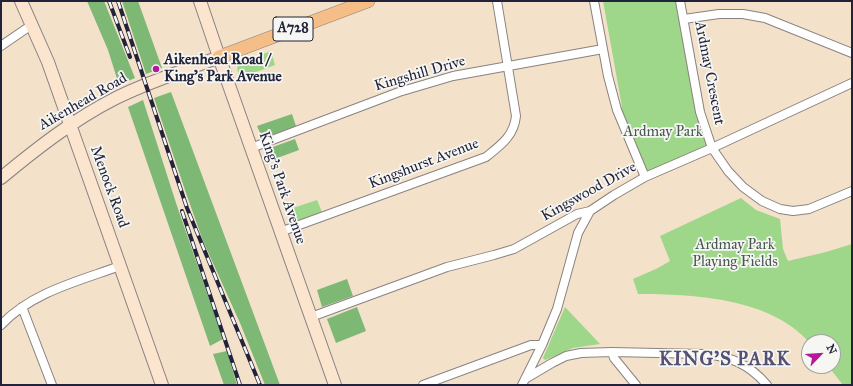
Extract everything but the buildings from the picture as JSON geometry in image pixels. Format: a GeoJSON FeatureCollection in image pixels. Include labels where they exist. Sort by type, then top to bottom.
{"type":"FeatureCollection","features":[{"type":"Feature","properties":{"kind":"main road","name":"Menock Road"},"geometry":{"type":"LineString","coordinates":[[21,1],[33,24],[48,62],[162,385]]}},
{"type":"Feature","properties":{"kind":"main road","name":"King's Park Avenue"},"geometry":{"type":"LineString","coordinates":[[200,1],[335,385]]}},
{"type":"Feature","properties":{"kind":"main road","name":"Aikenhead Road"},"geometry":{"type":"LineString","coordinates":[[1,178],[40,146],[95,110],[129,92],[368,1]]}},
{"type":"Feature","properties":{"kind":"street","name":"Kingshurst Avenue"},"geometry":{"type":"LineString","coordinates":[[280,232],[486,157],[506,142],[515,124],[515,107],[497,1]]}},
{"type":"Feature","properties":{"kind":"street"},"geometry":{"type":"LineString","coordinates":[[594,1],[617,110],[645,177]]}},
{"type":"Feature","properties":{"kind":"street","name":"Ardmay Crescent"},"geometry":{"type":"LineString","coordinates":[[680,1],[700,112],[712,148],[728,171],[743,187],[762,201],[780,209],[793,211],[809,209],[852,191]]}},
{"type":"Feature","properties":{"kind":"street"},"geometry":{"type":"LineString","coordinates":[[684,19],[719,14],[743,14],[765,18],[852,53]]}},
{"type":"Feature","properties":{"kind":"street"},"geometry":{"type":"LineString","coordinates":[[1,46],[33,24]]}},
{"type":"Feature","properties":{"kind":"street","name":"Kingshill Drive"},"geometry":{"type":"LineString","coordinates":[[251,148],[399,92],[453,76],[603,49]]}},
{"type":"Feature","properties":{"kind":"street","name":"Kingswood Drive"},"geometry":{"type":"LineString","coordinates":[[311,317],[447,267],[494,256],[514,249],[577,214],[590,211],[645,177],[852,84]]}},
{"type":"Feature","properties":{"kind":"street"},"geometry":{"type":"LineString","coordinates":[[524,382],[557,309],[578,233],[590,211]]}},
{"type":"Feature","properties":{"kind":"street"},"geometry":{"type":"LineString","coordinates":[[1,325],[9,316],[47,292],[120,266]]}},
{"type":"Feature","properties":{"kind":"street"},"geometry":{"type":"LineString","coordinates":[[22,307],[52,385]]}},
{"type":"Feature","properties":{"kind":"street"},"geometry":{"type":"LineString","coordinates":[[423,385],[531,345],[542,345]]}},
{"type":"Feature","properties":{"kind":"street"},"geometry":{"type":"LineString","coordinates":[[524,382],[552,363],[566,356],[581,353],[612,352],[717,355],[733,359],[757,374],[767,385]]}},
{"type":"Feature","properties":{"kind":"street"},"geometry":{"type":"LineString","coordinates":[[612,352],[614,358],[636,385]]}},
{"type":"Feature","properties":{"kind":"green space"},"geometry":{"type":"Polygon","coordinates":[[[87,1],[104,1],[135,78],[119,85],[108,50],[87,1]]]}},
{"type":"Feature","properties":{"kind":"green space"},"geometry":{"type":"Polygon","coordinates":[[[122,1],[138,1],[162,68],[146,74],[122,1]]]}},
{"type":"Feature","properties":{"kind":"green space","name":"Ardmay Park"},"geometry":{"type":"Polygon","coordinates":[[[603,1],[676,1],[694,92],[710,147],[646,174],[619,108],[622,107],[603,1]]]}},
{"type":"Feature","properties":{"kind":"green space"},"geometry":{"type":"Polygon","coordinates":[[[271,51],[275,65],[240,78],[237,69],[240,64],[248,59],[271,51]]]}},
{"type":"Feature","properties":{"kind":"green space"},"geometry":{"type":"Polygon","coordinates":[[[171,92],[280,385],[265,385],[240,323],[203,241],[154,98],[171,92]]]}},
{"type":"Feature","properties":{"kind":"green space"},"geometry":{"type":"Polygon","coordinates":[[[143,100],[176,203],[223,339],[210,346],[128,107],[143,100]]]}},
{"type":"Feature","properties":{"kind":"green space"},"geometry":{"type":"Polygon","coordinates":[[[292,114],[296,126],[267,137],[261,135],[257,126],[292,114]]]}},
{"type":"Feature","properties":{"kind":"green space"},"geometry":{"type":"Polygon","coordinates":[[[295,139],[299,150],[269,161],[267,151],[270,148],[295,139]]]}},
{"type":"Feature","properties":{"kind":"green space","name":"Ardmay Park Playing Fields"},"geometry":{"type":"Polygon","coordinates":[[[741,198],[756,210],[780,219],[783,249],[788,261],[852,244],[852,385],[843,385],[834,374],[841,374],[841,334],[801,334],[793,327],[774,316],[752,307],[730,302],[682,295],[638,294],[633,279],[670,261],[660,236],[741,198]]]}},
{"type":"Feature","properties":{"kind":"green space"},"geometry":{"type":"Polygon","coordinates":[[[317,200],[322,212],[294,222],[292,221],[287,210],[317,200]]]}},
{"type":"Feature","properties":{"kind":"green space"},"geometry":{"type":"Polygon","coordinates":[[[347,279],[353,296],[322,307],[317,290],[347,279]]]}},
{"type":"Feature","properties":{"kind":"green space"},"geometry":{"type":"Polygon","coordinates":[[[357,307],[366,331],[336,343],[327,319],[357,307]]]}},
{"type":"Feature","properties":{"kind":"green space"},"geometry":{"type":"Polygon","coordinates":[[[565,307],[600,344],[573,348],[545,360],[543,358],[565,307]]]}},
{"type":"Feature","properties":{"kind":"green space"},"geometry":{"type":"Polygon","coordinates":[[[227,351],[237,385],[224,385],[213,354],[227,351]]]}},
{"type":"Feature","properties":{"kind":"railway"},"geometry":{"type":"LineString","coordinates":[[109,1],[130,57]]}},
{"type":"Feature","properties":{"kind":"railway"},"geometry":{"type":"LineString","coordinates":[[118,1],[187,208],[260,385]]}},
{"type":"Feature","properties":{"kind":"railway"},"geometry":{"type":"LineString","coordinates":[[182,211],[240,385]]}},
{"type":"Feature","properties":{"kind":"place","name":"Aikenhead Road / King's Park Avenue"},"geometry":{"type":"Point","coordinates":[156,69]}},
{"type":"Feature","properties":{"kind":"district","name":"KING'S PARK"},"geometry":{"type":"Point","coordinates":[725,360]}}]}
